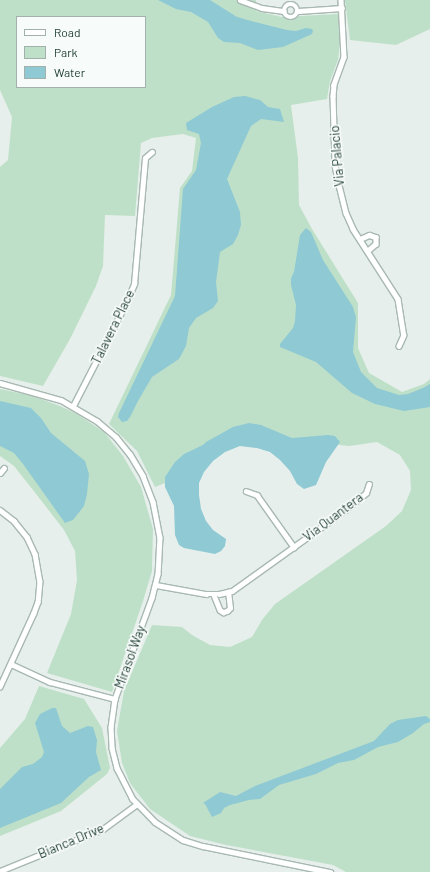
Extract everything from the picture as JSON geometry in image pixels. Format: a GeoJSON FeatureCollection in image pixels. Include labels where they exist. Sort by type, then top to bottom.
{"type":"FeatureCollection","features":[{"type":"Feature","properties":{"kind":"street"},"geometry":{"type":"LineString","coordinates":[[240,0],[262,8],[284,11]]}},
{"type":"Feature","properties":{"kind":"street","name":"Via Palacio"},"geometry":{"type":"LineString","coordinates":[[342,0],[344,57],[334,85],[333,96],[336,165],[346,213],[360,239],[398,299],[404,335],[399,346]]}},
{"type":"Feature","properties":{"kind":"street"},"geometry":{"type":"LineString","coordinates":[[292,4],[296,6],[298,11],[297,15],[291,18],[287,17],[284,11],[285,6],[292,4]]}},
{"type":"Feature","properties":{"kind":"street"},"geometry":{"type":"LineString","coordinates":[[298,11],[342,8]]}},
{"type":"Feature","properties":{"kind":"street","name":"Talavera Place"},"geometry":{"type":"LineString","coordinates":[[74,406],[132,289],[136,272],[145,158],[152,152]]}},
{"type":"Feature","properties":{"kind":"street"},"geometry":{"type":"LineString","coordinates":[[360,239],[371,234],[376,237],[376,244],[368,251]]}},
{"type":"Feature","properties":{"kind":"street","name":"Mirasol Way"},"geometry":{"type":"LineString","coordinates":[[0,383],[48,395],[74,406],[97,421],[116,437],[130,454],[143,476],[153,502],[159,526],[160,551],[156,585],[115,699],[111,727],[114,758],[123,782],[137,804],[163,828],[195,844],[330,872]]}},
{"type":"Feature","properties":{"kind":"street"},"geometry":{"type":"LineString","coordinates":[[0,473],[4,468]]}},
{"type":"Feature","properties":{"kind":"street","name":"Via Quantera"},"geometry":{"type":"LineString","coordinates":[[156,585],[214,595],[238,588],[366,493],[369,484]]}},
{"type":"Feature","properties":{"kind":"street","name":"Via Quantera"},"geometry":{"type":"LineString","coordinates":[[246,491],[257,495],[294,547]]}},
{"type":"Feature","properties":{"kind":"street"},"geometry":{"type":"LineString","coordinates":[[0,510],[14,521],[28,537],[36,554],[40,572],[40,590],[36,607],[0,687]]}},
{"type":"Feature","properties":{"kind":"street"},"geometry":{"type":"LineString","coordinates":[[214,595],[220,610],[228,611],[230,608],[228,592]]}},
{"type":"Feature","properties":{"kind":"street"},"geometry":{"type":"LineString","coordinates":[[11,664],[56,684],[115,699]]}},
{"type":"Feature","properties":{"kind":"street","name":"Bianca Drive"},"geometry":{"type":"LineString","coordinates":[[0,871],[103,829],[137,804]]}},
{"type":"Feature","properties":{"kind":"green space"},"geometry":{"type":"Polygon","coordinates":[[[0,0],[256,0],[256,11],[282,17],[338,14],[340,44],[338,60],[330,81],[327,99],[291,105],[298,158],[299,205],[312,229],[358,303],[358,348],[369,373],[402,392],[424,384],[430,379],[430,872],[346,872],[333,865],[226,845],[190,836],[150,809],[130,783],[122,763],[117,731],[124,691],[152,625],[182,627],[192,635],[210,645],[230,647],[252,637],[262,620],[275,604],[386,526],[402,511],[411,490],[410,471],[400,455],[377,442],[349,446],[260,436],[214,450],[178,478],[155,487],[137,451],[109,424],[171,295],[180,188],[192,171],[196,138],[183,134],[152,138],[141,143],[135,216],[105,215],[103,266],[96,286],[70,339],[43,386],[0,376],[0,167],[8,160],[12,117],[0,90],[0,0]]]}},
{"type":"Feature","properties":{"kind":"green space"},"geometry":{"type":"Polygon","coordinates":[[[345,0],[430,0],[430,29],[396,45],[350,40],[345,0]]]}},
{"type":"Feature","properties":{"kind":"green space"},"geometry":{"type":"Polygon","coordinates":[[[0,389],[33,396],[60,406],[77,414],[104,432],[123,456],[141,487],[153,529],[152,571],[112,692],[47,673],[71,614],[77,580],[75,551],[64,530],[33,490],[14,466],[0,456],[0,389]]]}},
{"type":"Feature","properties":{"kind":"green space"},"geometry":{"type":"Polygon","coordinates":[[[39,686],[84,699],[102,728],[110,768],[107,774],[61,811],[0,836],[0,748],[25,719],[39,686]]]}},
{"type":"Feature","properties":{"kind":"water"},"geometry":{"type":"Polygon","coordinates":[[[158,0],[210,0],[237,17],[287,30],[296,31],[306,28],[312,29],[313,31],[312,34],[283,47],[258,50],[240,43],[224,42],[218,38],[208,22],[191,12],[176,9],[158,0]]]}},
{"type":"Feature","properties":{"kind":"water"},"geometry":{"type":"Polygon","coordinates":[[[245,96],[260,100],[268,107],[280,109],[284,122],[261,119],[251,126],[227,179],[240,212],[241,225],[233,244],[220,252],[216,282],[218,301],[213,308],[196,318],[189,328],[186,346],[179,359],[152,377],[130,417],[127,421],[122,422],[118,417],[119,413],[175,296],[183,189],[196,170],[201,143],[199,134],[187,130],[186,123],[212,107],[234,97],[245,96]]]}},
{"type":"Feature","properties":{"kind":"water"},"geometry":{"type":"Polygon","coordinates":[[[306,228],[311,232],[323,260],[353,307],[356,317],[353,352],[361,372],[377,388],[399,395],[408,394],[430,384],[430,407],[404,411],[375,404],[352,393],[316,362],[280,347],[280,344],[293,328],[295,321],[296,305],[291,285],[291,278],[294,272],[300,235],[306,228]]]}},
{"type":"Feature","properties":{"kind":"water"},"geometry":{"type":"Polygon","coordinates":[[[0,401],[31,408],[41,418],[51,433],[85,461],[89,474],[87,494],[84,506],[73,520],[65,523],[14,453],[0,446],[0,401]]]}},
{"type":"Feature","properties":{"kind":"water"},"geometry":{"type":"Polygon","coordinates":[[[249,423],[261,425],[292,438],[328,435],[335,436],[340,442],[326,462],[316,485],[304,489],[297,484],[290,471],[280,460],[270,452],[257,448],[240,446],[225,452],[213,461],[204,472],[199,483],[199,495],[201,509],[206,521],[213,530],[226,539],[225,546],[221,551],[215,554],[184,548],[179,545],[175,535],[174,506],[165,487],[165,477],[175,462],[184,454],[203,445],[233,427],[249,423]]]}},
{"type":"Feature","properties":{"kind":"water"},"geometry":{"type":"Polygon","coordinates":[[[52,708],[56,708],[62,726],[70,733],[88,726],[93,727],[97,740],[96,752],[101,770],[89,777],[61,803],[0,828],[0,789],[22,767],[33,764],[42,757],[44,752],[35,723],[40,714],[52,708]]]}},
{"type":"Feature","properties":{"kind":"water"},"geometry":{"type":"Polygon","coordinates":[[[426,716],[430,719],[430,722],[424,724],[398,742],[378,747],[354,760],[338,763],[316,774],[279,785],[260,799],[230,805],[224,808],[221,813],[212,817],[203,803],[220,792],[236,796],[255,786],[374,741],[390,724],[398,720],[426,716]]]}}]}
